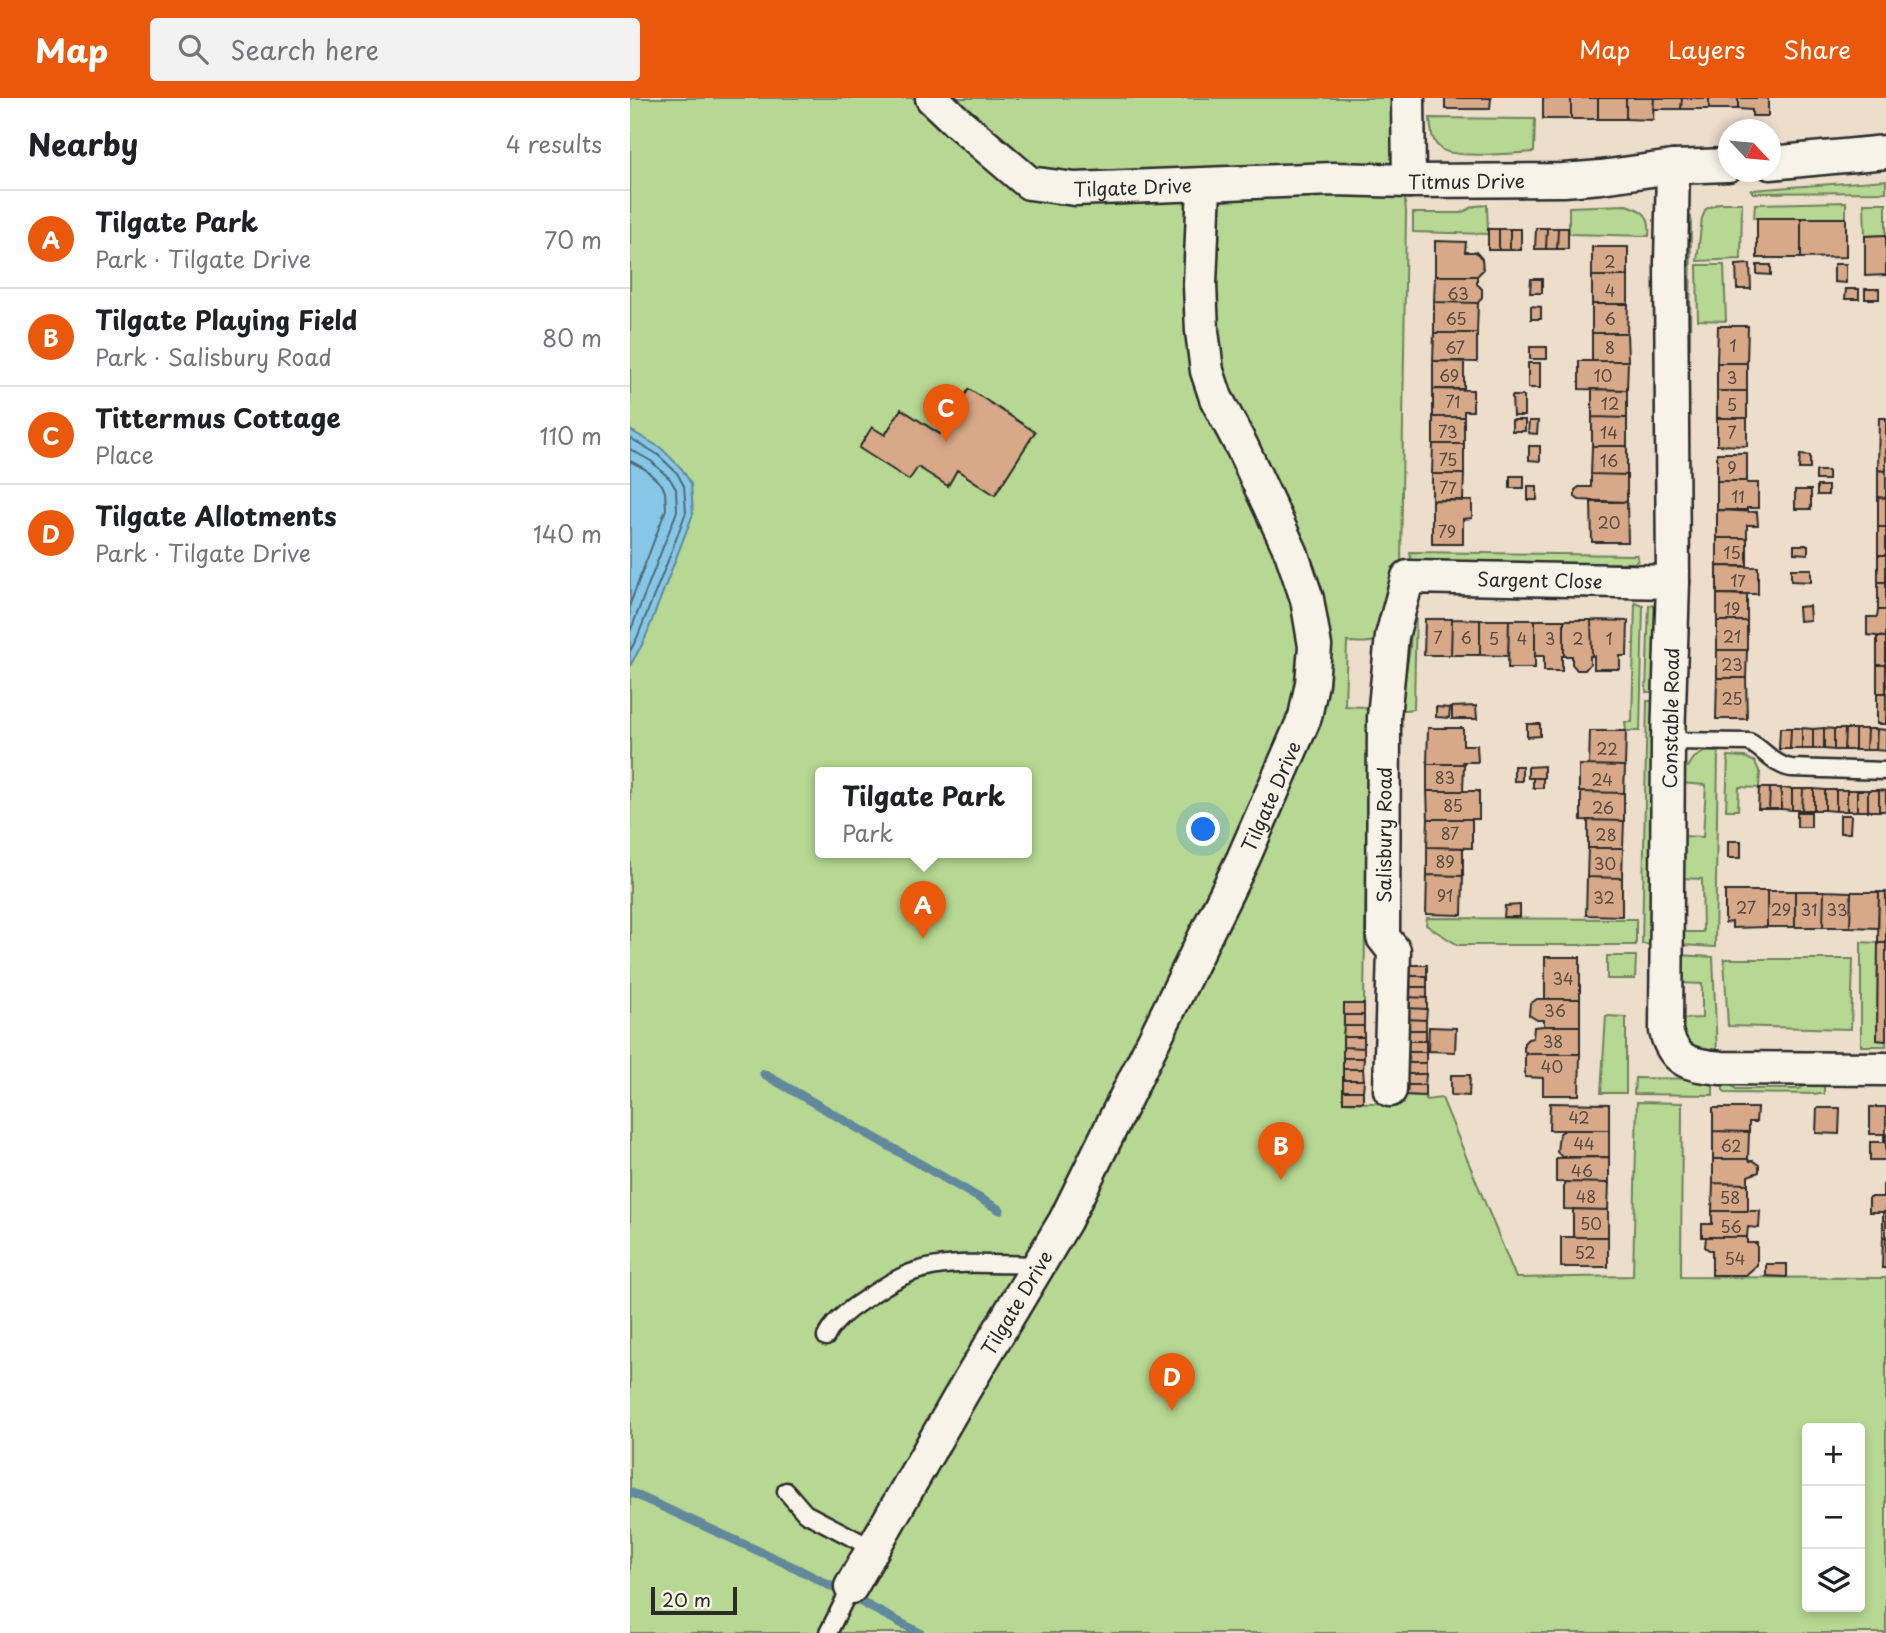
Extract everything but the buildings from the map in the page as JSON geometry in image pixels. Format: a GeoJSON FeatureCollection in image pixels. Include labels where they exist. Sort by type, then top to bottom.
{"type":"FeatureCollection","features":[{"type":"Feature","properties":{"kind":"street","name":"Tilgate Drive"},"geometry":{"type":"LineString","coordinates":[[846,1597],[961,1395],[1065,1221],[1243,859],[1305,718],[1312,683],[1315,646],[1307,599],[1291,552],[1216,398],[1208,371],[1202,331],[1200,285],[1204,185],[1075,188],[1029,183],[932,98]]}},
{"type":"Feature","properties":{"kind":"street"},"geometry":{"type":"LineString","coordinates":[[1408,98],[1409,181]]}},
{"type":"Feature","properties":{"kind":"street"},"geometry":{"type":"LineString","coordinates":[[1781,162],[1886,152]]}},
{"type":"Feature","properties":{"kind":"street","name":"Titmus Drive"},"geometry":{"type":"LineString","coordinates":[[1204,185],[1334,179],[1564,180],[1718,165]]}},
{"type":"Feature","properties":{"kind":"street","name":"Constable Road"},"geometry":{"type":"LineString","coordinates":[[1673,167],[1673,582],[1668,741],[1669,1043],[1682,1059],[1695,1065],[1721,1068],[1886,1069]]}},
{"type":"Feature","properties":{"kind":"street","name":"Sargent Close"},"geometry":{"type":"LineString","coordinates":[[1408,578],[1673,582]]}},
{"type":"Feature","properties":{"kind":"street","name":"Salisbury Road"},"geometry":{"type":"LineString","coordinates":[[1391,1090],[1394,951],[1383,937],[1384,717],[1392,636],[1408,578]]}},
{"type":"Feature","properties":{"kind":"lane"},"geometry":{"type":"LineString","coordinates":[[1668,741],[1749,742],[1782,766],[1791,768],[1886,771]]}},
{"type":"Feature","properties":{"kind":"lane"},"geometry":{"type":"LineString","coordinates":[[826,1337],[830,1329],[854,1306],[897,1279],[922,1269],[948,1265],[1038,1265]]}},
{"type":"Feature","properties":{"kind":"lane"},"geometry":{"type":"LineString","coordinates":[[786,1492],[805,1513],[872,1548]]}},
{"type":"Feature","properties":{"kind":"lane","name":"Tilgate Drive"},"geometry":{"type":"LineString","coordinates":[[828,1633],[846,1597]]}},
{"type":"Feature","properties":{"kind":"green space"},"geometry":{"type":"Polygon","coordinates":[[[630,98],[1398,98],[1406,212],[1401,567],[1392,568],[1391,608],[1381,636],[1371,642],[1347,642],[1345,706],[1364,707],[1368,711],[1364,1004],[1344,1004],[1343,1102],[1404,1104],[1405,1095],[1425,1096],[1426,1100],[1442,1098],[1516,1278],[1633,1276],[1637,1102],[1682,1103],[1681,1277],[1886,1278],[1886,1633],[630,1633],[630,98]]]}},
{"type":"Feature","properties":{"kind":"green space"},"geometry":{"type":"Polygon","coordinates":[[[1430,118],[1535,119],[1534,152],[1485,155],[1448,152],[1435,142],[1430,118]]]}},
{"type":"Feature","properties":{"kind":"green space"},"geometry":{"type":"Polygon","coordinates":[[[1886,180],[1886,192],[1753,193],[1751,190],[1886,180]]]}},
{"type":"Feature","properties":{"kind":"green space"},"geometry":{"type":"Polygon","coordinates":[[[1846,202],[1846,218],[1754,218],[1755,204],[1846,202]]]}},
{"type":"Feature","properties":{"kind":"green space"},"geometry":{"type":"Polygon","coordinates":[[[1719,203],[1742,203],[1741,259],[1697,261],[1702,218],[1706,209],[1719,203]]]}},
{"type":"Feature","properties":{"kind":"green space"},"geometry":{"type":"Polygon","coordinates":[[[1864,203],[1886,203],[1886,235],[1865,236],[1864,203]]]}},
{"type":"Feature","properties":{"kind":"green space"},"geometry":{"type":"Polygon","coordinates":[[[1487,205],[1488,234],[1413,232],[1413,213],[1461,213],[1475,206],[1487,205]]]}},
{"type":"Feature","properties":{"kind":"green space"},"geometry":{"type":"Polygon","coordinates":[[[1626,205],[1645,215],[1649,223],[1649,236],[1569,234],[1569,207],[1626,205]]]}},
{"type":"Feature","properties":{"kind":"green space"},"geometry":{"type":"Polygon","coordinates":[[[1691,217],[1690,347],[1685,342],[1685,219],[1691,217]]]}},
{"type":"Feature","properties":{"kind":"green space"},"geometry":{"type":"Polygon","coordinates":[[[1697,265],[1724,265],[1726,321],[1698,320],[1697,265]]]}},
{"type":"Feature","properties":{"kind":"green space"},"geometry":{"type":"Polygon","coordinates":[[[1410,552],[1637,555],[1638,560],[1634,563],[1517,565],[1416,562],[1411,560],[1410,552]]]}},
{"type":"Feature","properties":{"kind":"green space"},"geometry":{"type":"Polygon","coordinates":[[[1635,603],[1643,606],[1640,731],[1626,731],[1625,722],[1632,722],[1635,603]]]}},
{"type":"Feature","properties":{"kind":"green space"},"geometry":{"type":"Polygon","coordinates":[[[1412,604],[1416,604],[1414,709],[1396,711],[1394,707],[1404,684],[1410,648],[1412,604]]]}},
{"type":"Feature","properties":{"kind":"green space"},"geometry":{"type":"Polygon","coordinates":[[[1649,605],[1656,606],[1658,692],[1646,692],[1649,605]]]}},
{"type":"Feature","properties":{"kind":"green space"},"geometry":{"type":"Polygon","coordinates":[[[1647,701],[1659,701],[1656,945],[1642,944],[1647,701]]]}},
{"type":"Feature","properties":{"kind":"green space"},"geometry":{"type":"Polygon","coordinates":[[[1704,752],[1718,752],[1715,947],[1682,945],[1682,932],[1703,932],[1702,879],[1682,878],[1683,836],[1703,837],[1706,785],[1679,783],[1681,763],[1688,767],[1694,758],[1704,752]]]}},
{"type":"Feature","properties":{"kind":"green space"},"geometry":{"type":"Polygon","coordinates":[[[1728,756],[1745,757],[1755,762],[1760,773],[1759,788],[1739,787],[1738,810],[1726,810],[1728,756]]]}},
{"type":"Feature","properties":{"kind":"green space"},"geometry":{"type":"Polygon","coordinates":[[[1427,918],[1636,919],[1636,945],[1458,945],[1426,925],[1427,918]]]}},
{"type":"Feature","properties":{"kind":"green space"},"geometry":{"type":"Polygon","coordinates":[[[1861,942],[1878,943],[1877,1040],[1886,1041],[1886,1046],[1861,1046],[1861,942]]]}},
{"type":"Feature","properties":{"kind":"green space"},"geometry":{"type":"Polygon","coordinates":[[[1677,955],[1713,957],[1717,1053],[1689,1047],[1681,1019],[1702,1018],[1702,984],[1681,983],[1677,955]]]}},
{"type":"Feature","properties":{"kind":"green space"},"geometry":{"type":"Polygon","coordinates":[[[1607,956],[1636,956],[1635,979],[1607,979],[1607,956]]]}},
{"type":"Feature","properties":{"kind":"green space"},"geometry":{"type":"Polygon","coordinates":[[[1724,959],[1853,959],[1851,1029],[1728,1026],[1724,959]]]}},
{"type":"Feature","properties":{"kind":"green space"},"geometry":{"type":"Polygon","coordinates":[[[1606,1016],[1626,1017],[1626,1093],[1601,1093],[1606,1016]]]}},
{"type":"Feature","properties":{"kind":"green space"},"geometry":{"type":"Polygon","coordinates":[[[1635,1078],[1713,1079],[1713,1095],[1634,1094],[1635,1078]]]}},
{"type":"Feature","properties":{"kind":"green space"},"geometry":{"type":"Polygon","coordinates":[[[1723,1079],[1736,1089],[1799,1089],[1815,1080],[1824,1080],[1824,1094],[1726,1093],[1723,1090],[1723,1079]]]}},
{"type":"Feature","properties":{"kind":"water"},"geometry":{"type":"Polygon","coordinates":[[[630,430],[661,448],[682,469],[691,484],[693,514],[644,641],[630,666],[630,430]]]}},
{"type":"Feature","properties":{"kind":"waterway"},"geometry":{"type":"LineString","coordinates":[[764,1074],[1000,1210]]}},
{"type":"Feature","properties":{"kind":"waterway"},"geometry":{"type":"LineString","coordinates":[[630,1492],[798,1569],[920,1633]]}},
{"type":"Feature","properties":{"kind":"place","name":"Tittermus Cottage"},"geometry":{"type":"Point","coordinates":[946,442]}},
{"type":"Feature","properties":{"kind":"place","name":"Tilgate Park"},"geometry":{"type":"Point","coordinates":[923,939]}},
{"type":"Feature","properties":{"kind":"place","name":"Tilgate Playing Field"},"geometry":{"type":"Point","coordinates":[1281,1180]}},
{"type":"Feature","properties":{"kind":"place","name":"Tilgate Allotments"},"geometry":{"type":"Point","coordinates":[1172,1411]}}]}
